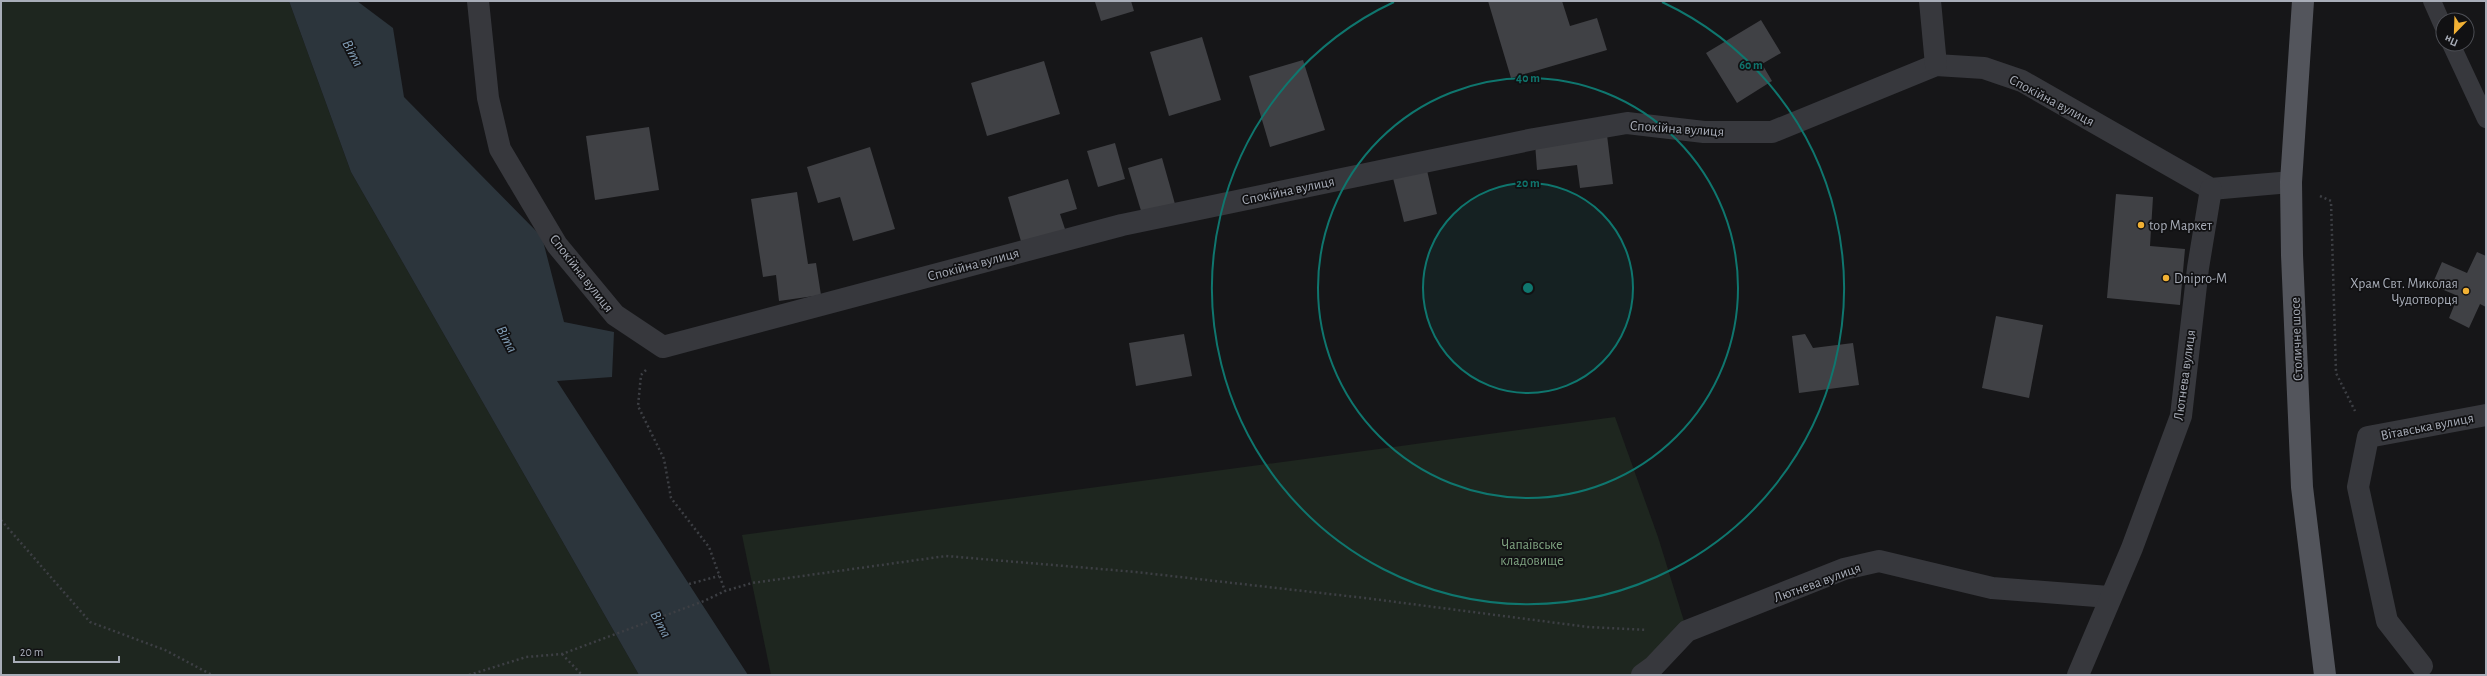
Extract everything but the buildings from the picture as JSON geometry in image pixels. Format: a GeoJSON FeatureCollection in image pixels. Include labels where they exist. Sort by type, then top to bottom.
{"type":"FeatureCollection","features":[{"type":"Feature","properties":{"kind":"main road","name":"Столичне шосе"},"geometry":{"type":"LineString","coordinates":[[2303,1],[2291,182],[2302,487],[2325,675]]}},
{"type":"Feature","properties":{"kind":"street","name":"Спокійна вулиця"},"geometry":{"type":"LineString","coordinates":[[478,1],[488,98],[500,149],[558,244],[567,256],[616,315],[663,347],[1122,225],[1534,139],[1627,123],[1704,132],[1772,132],[1936,65],[1984,68],[2022,81],[2211,189]]}},
{"type":"Feature","properties":{"kind":"street"},"geometry":{"type":"LineString","coordinates":[[1930,1],[1936,65]]}},
{"type":"Feature","properties":{"kind":"street"},"geometry":{"type":"LineString","coordinates":[[2211,189],[2291,182]]}},
{"type":"Feature","properties":{"kind":"street","name":"Лютнева вулиця"},"geometry":{"type":"LineString","coordinates":[[2078,675],[2109,597],[2132,548],[2181,416],[2198,268],[2211,189]]}},
{"type":"Feature","properties":{"kind":"street","name":"Вітавська вулиця"},"geometry":{"type":"LineString","coordinates":[[2368,437],[2486,415]]}},
{"type":"Feature","properties":{"kind":"street"},"geometry":{"type":"LineString","coordinates":[[2368,437],[2358,487],[2387,621],[2422,666]]}},
{"type":"Feature","properties":{"kind":"street","name":"Лютнева вулиця"},"geometry":{"type":"LineString","coordinates":[[1642,675],[1653,667],[1687,631],[1844,569],[1879,561],[1992,588],[2109,597]]}},
{"type":"Feature","properties":{"kind":"lane"},"geometry":{"type":"LineString","coordinates":[[2432,1],[2437,12]]}},
{"type":"Feature","properties":{"kind":"lane"},"geometry":{"type":"LineString","coordinates":[[2455,52],[2486,119]]}},
{"type":"Feature","properties":{"kind":"path"},"geometry":{"type":"LineString","coordinates":[[2291,182],[2331,201],[2336,373],[2368,437]]}},
{"type":"Feature","properties":{"kind":"path"},"geometry":{"type":"LineString","coordinates":[[663,347],[641,376],[638,406],[664,459],[671,498],[709,547],[725,591]]}},
{"type":"Feature","properties":{"kind":"path"},"geometry":{"type":"LineString","coordinates":[[1,520],[90,622],[165,650],[212,675]]}},
{"type":"Feature","properties":{"kind":"path"},"geometry":{"type":"LineString","coordinates":[[469,675],[526,657],[562,654],[704,601],[725,591],[752,583],[946,556],[1136,572],[1365,598],[1588,627],[1687,631]]}},
{"type":"Feature","properties":{"kind":"path"},"geometry":{"type":"LineString","coordinates":[[689,584],[719,576]]}},
{"type":"Feature","properties":{"kind":"path"},"geometry":{"type":"LineString","coordinates":[[562,654],[582,675]]}},
{"type":"Feature","properties":{"kind":"green space"},"geometry":{"type":"Polygon","coordinates":[[[1,1],[289,1],[351,172],[639,675],[1,675],[1,1]]]}},
{"type":"Feature","properties":{"kind":"green space","name":"Чапаївське кладовище"},"geometry":{"type":"Polygon","coordinates":[[[1615,417],[1658,537],[1687,631],[1642,675],[771,675],[742,535],[1615,417]]]}},
{"type":"Feature","properties":{"kind":"water","name":"Віта"},"geometry":{"type":"Polygon","coordinates":[[[289,1],[357,1],[393,28],[404,97],[542,237],[564,322],[614,332],[612,377],[557,381],[748,675],[639,675],[351,172],[289,1]]]}},
{"type":"Feature","properties":{"kind":"place","name":"top Маркет"},"geometry":{"type":"Point","coordinates":[2141,225]}},
{"type":"Feature","properties":{"kind":"place","name":"Dnipro-M"},"geometry":{"type":"Point","coordinates":[2166,278]}},
{"type":"Feature","properties":{"kind":"place","name":"Храм Свт. Миколая Чудотворця"},"geometry":{"type":"Point","coordinates":[2466,291]}}]}
